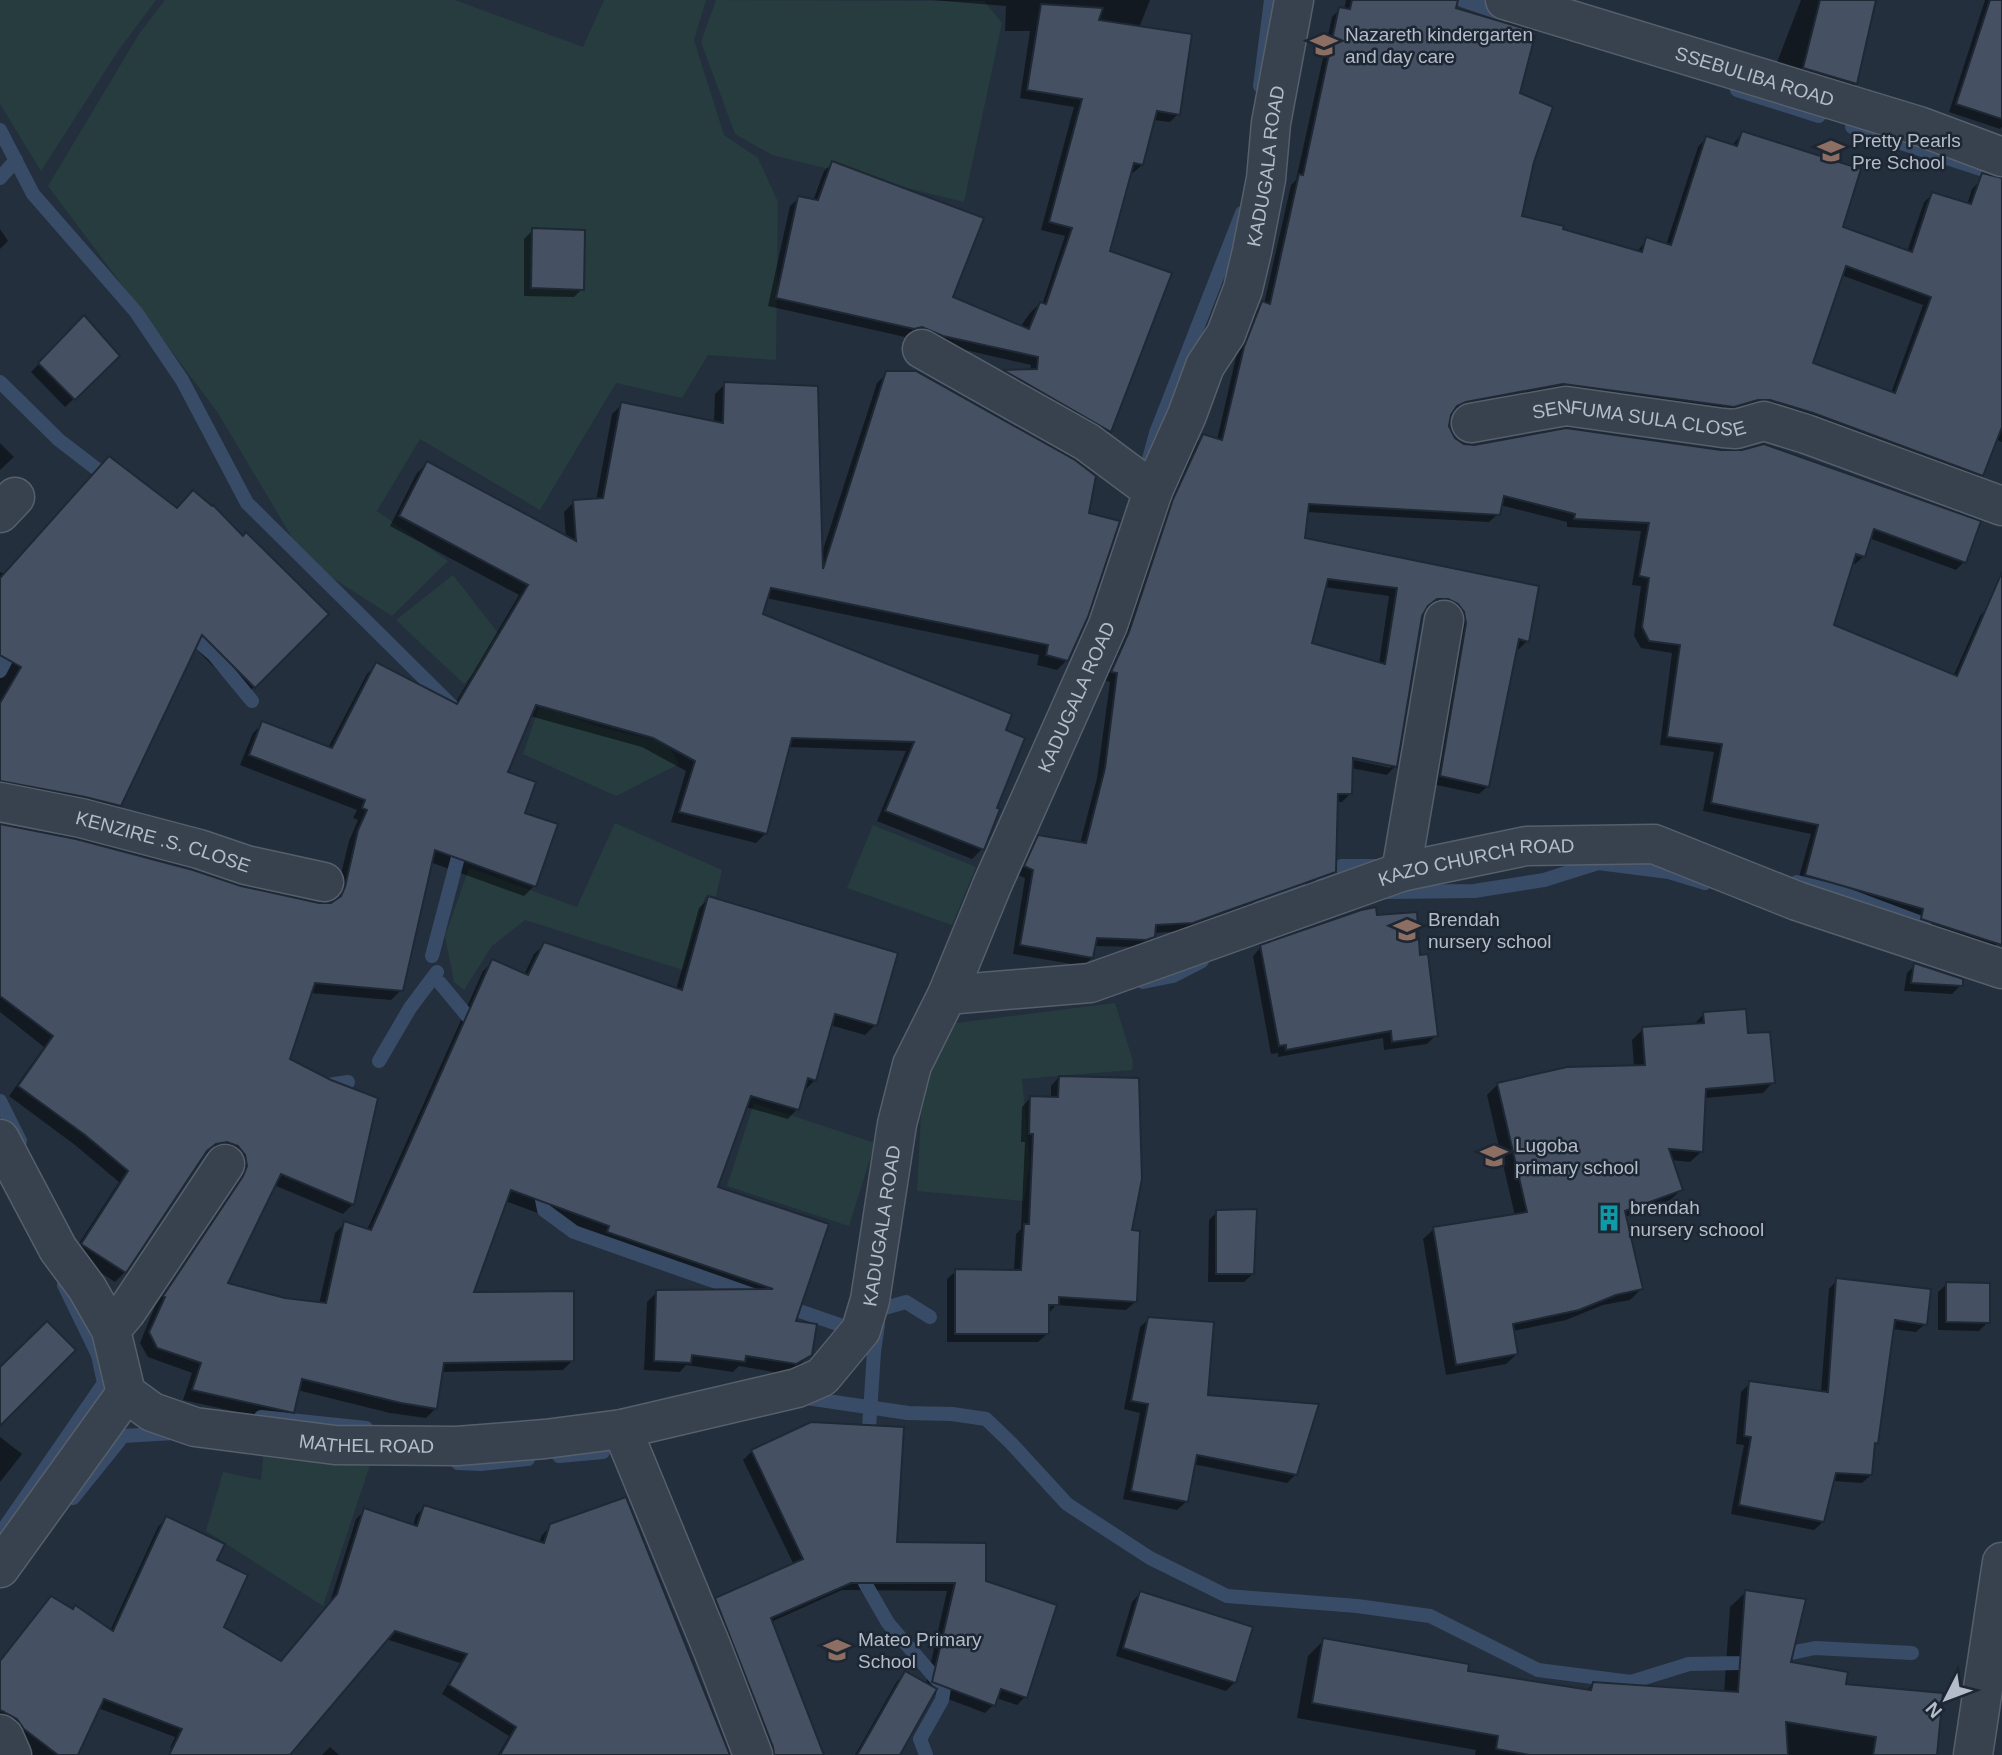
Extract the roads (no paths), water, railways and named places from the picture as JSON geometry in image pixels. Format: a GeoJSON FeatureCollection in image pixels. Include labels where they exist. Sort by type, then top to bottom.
{"type":"FeatureCollection","features":[{"type":"Feature","properties":{"kind":"street","name":"KADUGALA ROAD"},"geometry":{"type":"LineString","coordinates":[[822,1377],[861,1331],[870,1300],[897,1124],[912,1065],[947,995],[1046,760],[1108,625],[1153,491],[1187,415],[1205,366],[1226,334],[1243,289],[1266,179],[1271,123],[1294,0]]}},
{"type":"Feature","properties":{"kind":"street","name":"SSEBULIBA ROAD"},"geometry":{"type":"LineString","coordinates":[[1506,0],[1919,126],[2002,157]]}},
{"type":"Feature","properties":{"kind":"street"},"geometry":{"type":"LineString","coordinates":[[922,349],[1087,442],[1153,491]]}},
{"type":"Feature","properties":{"kind":"street","name":"SENFUMA SULA CLOSE"},"geometry":{"type":"LineString","coordinates":[[1471,423],[1566,406],[1736,429],[1764,421],[1807,434],[2002,506]]}},
{"type":"Feature","properties":{"kind":"street"},"geometry":{"type":"LineString","coordinates":[[1401,872],[1444,620]]}},
{"type":"Feature","properties":{"kind":"street","name":"KENZIRE .S. CLOSE"},"geometry":{"type":"LineString","coordinates":[[0,802],[81,818],[199,849],[246,865],[324,881]]}},
{"type":"Feature","properties":{"kind":"street","name":"KAZO CHURCH ROAD"},"geometry":{"type":"LineString","coordinates":[[947,995],[1090,983],[1401,872],[1526,846],[1654,844],[1797,901],[2002,969]]}},
{"type":"Feature","properties":{"kind":"street"},"geometry":{"type":"LineString","coordinates":[[0,1139],[58,1249],[87,1289],[111,1331],[126,1393],[0,1568]]}},
{"type":"Feature","properties":{"kind":"street"},"geometry":{"type":"LineString","coordinates":[[111,1331],[225,1164]]}},
{"type":"Feature","properties":{"kind":"street","name":"MATHEL ROAD"},"geometry":{"type":"LineString","coordinates":[[126,1393],[152,1412],[195,1427],[335,1445],[457,1446],[622,1429],[797,1388],[822,1377]]}},
{"type":"Feature","properties":{"kind":"street"},"geometry":{"type":"LineString","coordinates":[[622,1429],[753,1755]]}},
{"type":"Feature","properties":{"kind":"street"},"geometry":{"type":"LineString","coordinates":[[1973,1755],[2002,1562]]}},
{"type":"Feature","properties":{"kind":"street"},"geometry":{"type":"LineString","coordinates":[[0,1734],[12,1755]]}},
{"type":"Feature","properties":{"kind":"waterway"},"geometry":{"type":"LineString","coordinates":[[1260,86],[1271,0]]}},
{"type":"Feature","properties":{"kind":"waterway"},"geometry":{"type":"LineString","coordinates":[[1462,0],[1506,15]]}},
{"type":"Feature","properties":{"kind":"waterway"},"geometry":{"type":"LineString","coordinates":[[1737,90],[1819,116]]}},
{"type":"Feature","properties":{"kind":"waterway"},"geometry":{"type":"LineString","coordinates":[[1852,127],[1981,169]]}},
{"type":"Feature","properties":{"kind":"waterway"},"geometry":{"type":"LineString","coordinates":[[0,130],[33,194],[136,312],[182,380],[247,503],[454,708]]}},
{"type":"Feature","properties":{"kind":"waterway"},"geometry":{"type":"LineString","coordinates":[[0,178],[16,160]]}},
{"type":"Feature","properties":{"kind":"waterway"},"geometry":{"type":"LineString","coordinates":[[1149,459],[1156,433],[1242,213]]}},
{"type":"Feature","properties":{"kind":"waterway"},"geometry":{"type":"LineString","coordinates":[[0,382],[59,440],[111,480]]}},
{"type":"Feature","properties":{"kind":"waterway"},"geometry":{"type":"LineString","coordinates":[[186,631],[214,655],[252,701]]}},
{"type":"Feature","properties":{"kind":"waterway"},"geometry":{"type":"LineString","coordinates":[[0,671],[14,644]]}},
{"type":"Feature","properties":{"kind":"waterway"},"geometry":{"type":"LineString","coordinates":[[432,956],[462,842]]}},
{"type":"Feature","properties":{"kind":"waterway"},"geometry":{"type":"LineString","coordinates":[[1385,892],[1474,891],[1544,880],[1598,863],[1669,872],[1705,883]]}},
{"type":"Feature","properties":{"kind":"waterway"},"geometry":{"type":"LineString","coordinates":[[1318,874],[1341,866],[1377,866]]}},
{"type":"Feature","properties":{"kind":"waterway"},"geometry":{"type":"LineString","coordinates":[[1260,906],[1299,881]]}},
{"type":"Feature","properties":{"kind":"waterway"},"geometry":{"type":"LineString","coordinates":[[1797,882],[1839,892],[1924,924]]}},
{"type":"Feature","properties":{"kind":"waterway"},"geometry":{"type":"LineString","coordinates":[[1143,982],[1173,976],[1202,961]]}},
{"type":"Feature","properties":{"kind":"waterway"},"geometry":{"type":"LineString","coordinates":[[379,1061],[410,1008],[437,972]]}},
{"type":"Feature","properties":{"kind":"waterway"},"geometry":{"type":"LineString","coordinates":[[440,983],[479,1030]]}},
{"type":"Feature","properties":{"kind":"waterway"},"geometry":{"type":"LineString","coordinates":[[322,1086],[348,1082]]}},
{"type":"Feature","properties":{"kind":"waterway"},"geometry":{"type":"LineString","coordinates":[[0,1101],[20,1141]]}},
{"type":"Feature","properties":{"kind":"waterway"},"geometry":{"type":"LineString","coordinates":[[539,1184],[544,1210],[574,1232],[756,1296]]}},
{"type":"Feature","properties":{"kind":"waterway"},"geometry":{"type":"LineString","coordinates":[[0,1534],[104,1383],[98,1355],[64,1285]]}},
{"type":"Feature","properties":{"kind":"waterway"},"geometry":{"type":"LineString","coordinates":[[881,1309],[906,1302],[930,1317]]}},
{"type":"Feature","properties":{"kind":"waterway"},"geometry":{"type":"LineString","coordinates":[[782,1305],[843,1326]]}},
{"type":"Feature","properties":{"kind":"waterway"},"geometry":{"type":"LineString","coordinates":[[868,1443],[878,1324]]}},
{"type":"Feature","properties":{"kind":"waterway"},"geometry":{"type":"LineString","coordinates":[[802,1399],[908,1413],[952,1414],[986,1419],[1067,1504],[1150,1558],[1227,1596],[1357,1606],[1430,1616],[1538,1670],[1631,1682],[1689,1664],[1741,1663],[1815,1648],[1912,1653]]}},
{"type":"Feature","properties":{"kind":"waterway"},"geometry":{"type":"LineString","coordinates":[[261,1417],[366,1428]]}},
{"type":"Feature","properties":{"kind":"waterway"},"geometry":{"type":"LineString","coordinates":[[73,1498],[123,1436],[174,1433]]}},
{"type":"Feature","properties":{"kind":"waterway"},"geometry":{"type":"LineString","coordinates":[[559,1456],[603,1452]]}},
{"type":"Feature","properties":{"kind":"waterway"},"geometry":{"type":"LineString","coordinates":[[458,1463],[480,1464],[528,1459]]}},
{"type":"Feature","properties":{"kind":"waterway"},"geometry":{"type":"LineString","coordinates":[[865,1565],[865,1583],[888,1623],[944,1688],[942,1700],[920,1739],[926,1755]]}},
{"type":"Feature","properties":{"kind":"place","name":"Nazareth kindergarten and day care"},"geometry":{"type":"Point","coordinates":[1324,45]}},
{"type":"Feature","properties":{"kind":"place","name":"Pretty Pearls Pre School"},"geometry":{"type":"Point","coordinates":[1831,151]}},
{"type":"Feature","properties":{"kind":"place","name":"Brendah nursery school"},"geometry":{"type":"Point","coordinates":[1407,930]}},
{"type":"Feature","properties":{"kind":"place","name":"Lugoba primary school"},"geometry":{"type":"Point","coordinates":[1494,1156]}},
{"type":"Feature","properties":{"kind":"place","name":"brendah nursery schoool"},"geometry":{"type":"Point","coordinates":[1609,1218]}},
{"type":"Feature","properties":{"kind":"place","name":"Mateo Primary School"},"geometry":{"type":"Point","coordinates":[837,1650]}}]}
